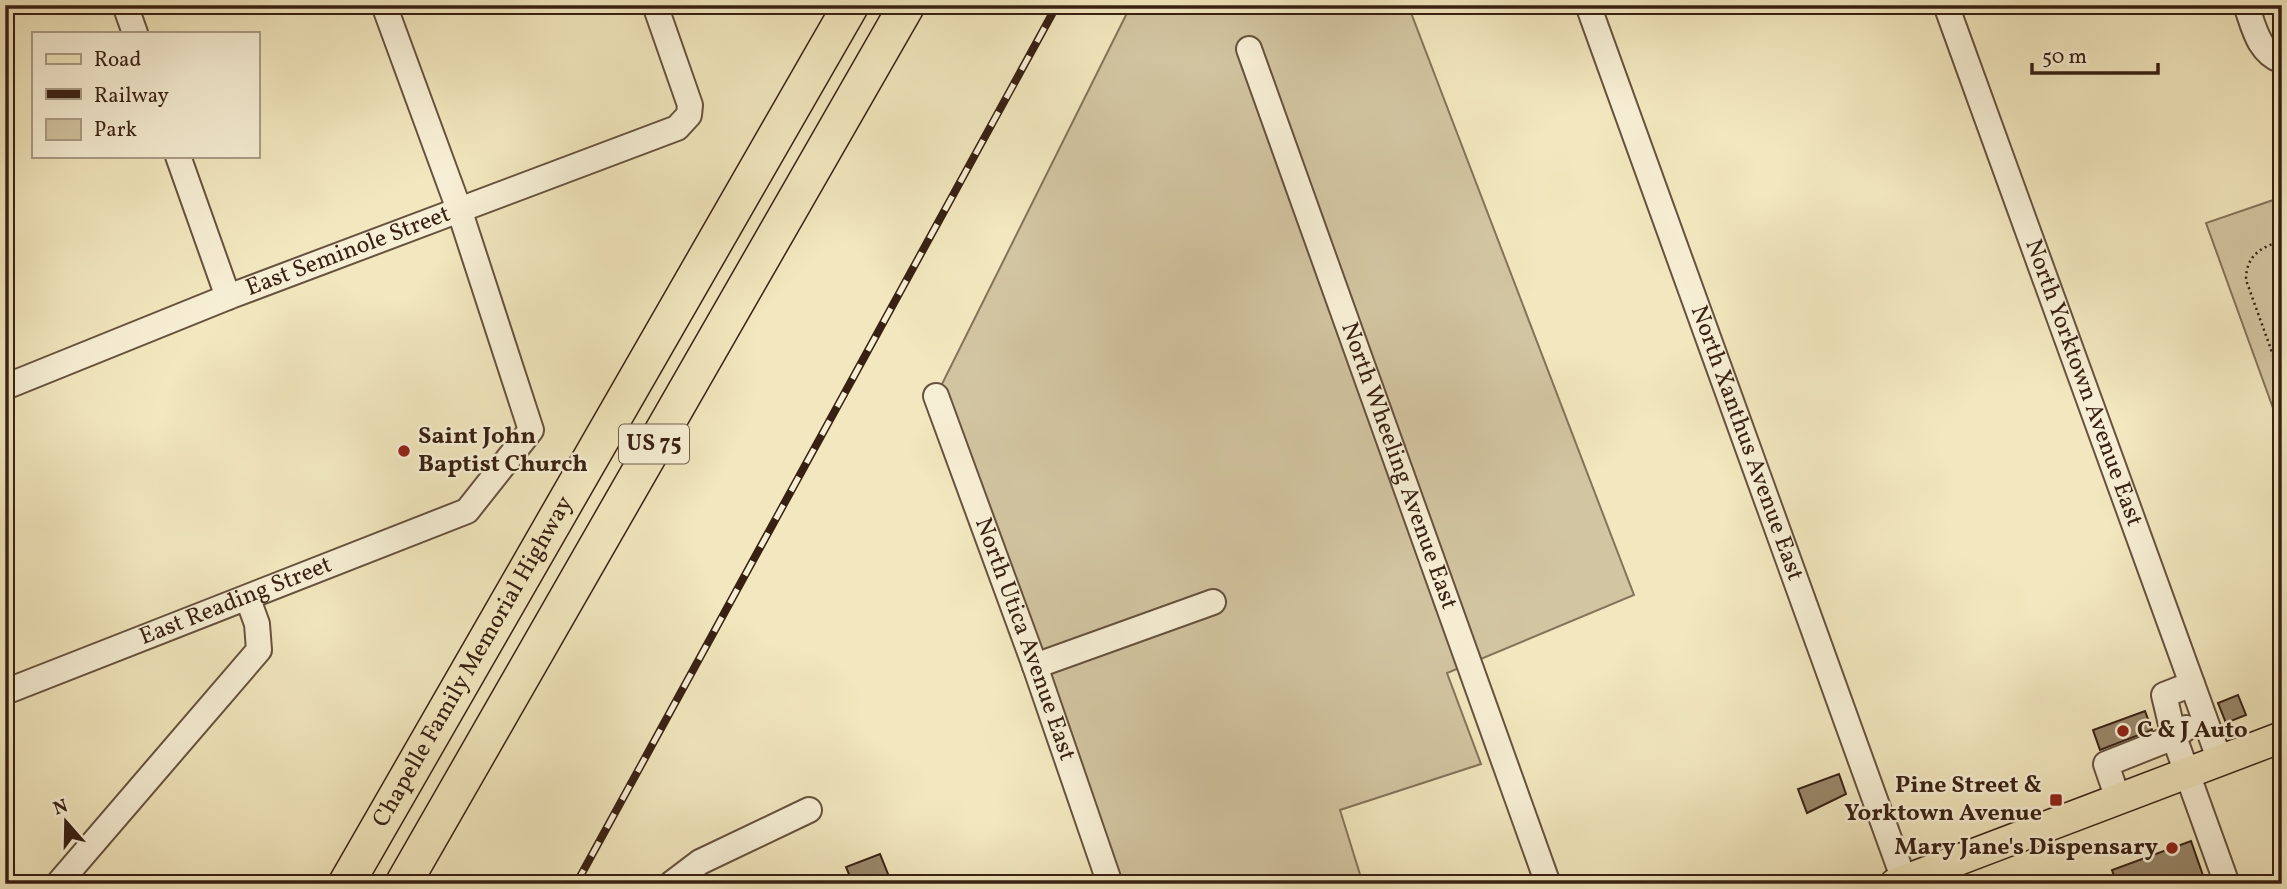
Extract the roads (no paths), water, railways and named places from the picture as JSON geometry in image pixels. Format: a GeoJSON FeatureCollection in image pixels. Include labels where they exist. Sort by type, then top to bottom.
{"type":"FeatureCollection","features":[{"type":"Feature","properties":{"kind":"highway","name":"Chapelle Family Memorial Highway"},"geometry":{"type":"LineString","coordinates":[[346,884],[851,5]]}},
{"type":"Feature","properties":{"kind":"highway","name":"Chapelle Family Memorial Highway"},"geometry":{"type":"LineString","coordinates":[[403,884],[907,5]]}},
{"type":"Feature","properties":{"kind":"highway"},"geometry":{"type":"LineString","coordinates":[[323,884],[436,728]]}},
{"type":"Feature","properties":{"kind":"main road"},"geometry":{"type":"LineString","coordinates":[[1899,882],[2282,737]]}},
{"type":"Feature","properties":{"kind":"street"},"geometry":{"type":"LineString","coordinates":[[125,5],[135,32]]}},
{"type":"Feature","properties":{"kind":"street"},"geometry":{"type":"LineString","coordinates":[[384,5],[460,212]]}},
{"type":"Feature","properties":{"kind":"street","name":"East Seminole Street"},"geometry":{"type":"LineString","coordinates":[[5,387],[228,297],[460,212],[677,128],[688,115],[688,96],[655,5]]}},
{"type":"Feature","properties":{"kind":"street","name":"North Xanthus Avenue East"},"geometry":{"type":"LineString","coordinates":[[1588,5],[1899,882]]}},
{"type":"Feature","properties":{"kind":"street","name":"North Yorktown Avenue East"},"geometry":{"type":"LineString","coordinates":[[1947,5],[2220,761]]}},
{"type":"Feature","properties":{"kind":"street"},"geometry":{"type":"LineString","coordinates":[[2246,5],[2262,45],[2267,52],[2282,61]]}},
{"type":"Feature","properties":{"kind":"street","name":"North Wheeling Avenue East"},"geometry":{"type":"LineString","coordinates":[[1249,49],[1548,884]]}},
{"type":"Feature","properties":{"kind":"street"},"geometry":{"type":"LineString","coordinates":[[179,158],[228,297]]}},
{"type":"Feature","properties":{"kind":"street","name":"East Reading Street"},"geometry":{"type":"LineString","coordinates":[[5,692],[467,511],[531,430],[460,212]]}},
{"type":"Feature","properties":{"kind":"street","name":"North Utica Avenue East"},"geometry":{"type":"LineString","coordinates":[[936,396],[1035,666],[1110,884]]}},
{"type":"Feature","properties":{"kind":"street"},"geometry":{"type":"LineString","coordinates":[[58,884],[259,650],[257,624],[248,599]]}},
{"type":"Feature","properties":{"kind":"street"},"geometry":{"type":"LineString","coordinates":[[1035,666],[1213,602]]}},
{"type":"Feature","properties":{"kind":"street"},"geometry":{"type":"LineString","coordinates":[[2192,684],[2164,695],[2174,737],[2227,884]]}},
{"type":"Feature","properties":{"kind":"street"},"geometry":{"type":"LineString","coordinates":[[2118,799],[2106,764],[2174,737],[2204,718]]}},
{"type":"Feature","properties":{"kind":"street"},"geometry":{"type":"LineString","coordinates":[[671,884],[700,862],[809,810]]}},
{"type":"Feature","properties":{"kind":"railway"},"geometry":{"type":"LineString","coordinates":[[576,884],[1057,5]]}},
{"type":"Feature","properties":{"kind":"place","name":"Saint John Baptist Church"},"geometry":{"type":"Point","coordinates":[404,451]}},
{"type":"Feature","properties":{"kind":"place","name":"C & J Auto"},"geometry":{"type":"Point","coordinates":[2123,731]}},
{"type":"Feature","properties":{"kind":"place","name":"Pine Street & Yorktown Avenue"},"geometry":{"type":"Point","coordinates":[2056,800]}},
{"type":"Feature","properties":{"kind":"place","name":"Mary Jane's Dispensary"},"geometry":{"type":"Point","coordinates":[2172,848]}}]}
